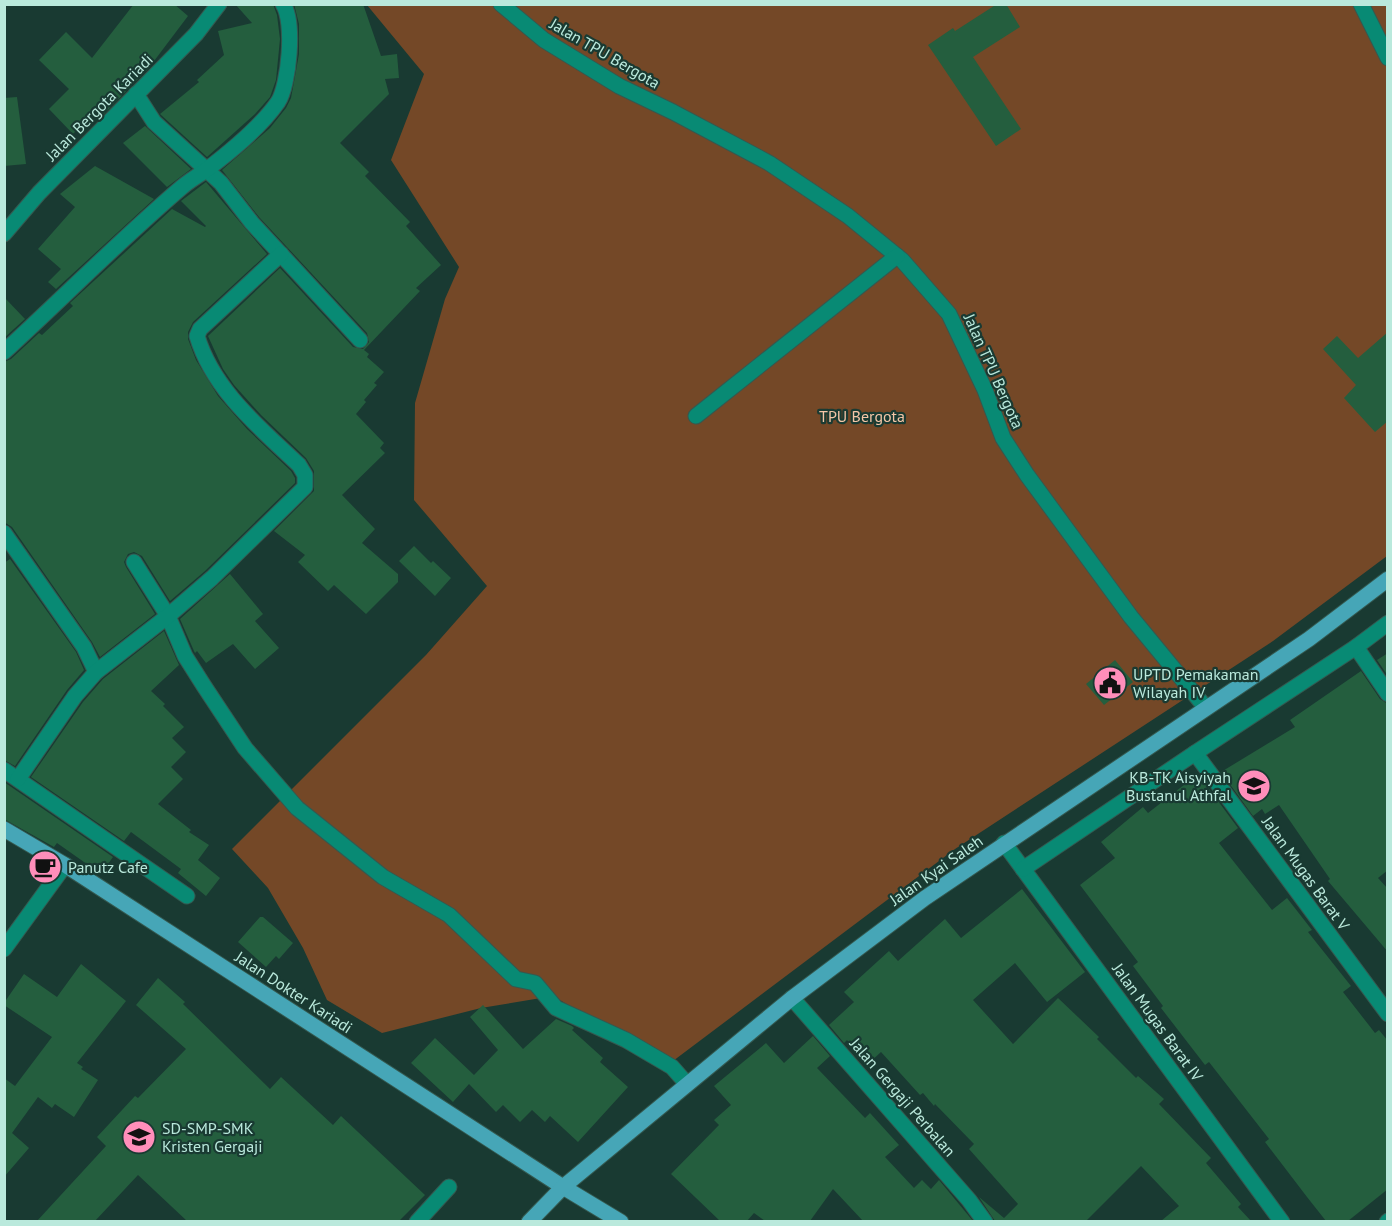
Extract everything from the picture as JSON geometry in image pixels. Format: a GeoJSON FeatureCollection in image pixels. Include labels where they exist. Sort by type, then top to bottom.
{"type":"FeatureCollection","features":[{"type":"Feature","properties":{"kind":"main road","name":"Jalan Kyai Saleh"},"geometry":{"type":"LineString","coordinates":[[529,1221],[563,1187],[792,998],[925,898],[1309,639],[1388,579]]}},
{"type":"Feature","properties":{"kind":"main road","name":"Jalan Dokter Kariadi"},"geometry":{"type":"LineString","coordinates":[[4,829],[64,865],[563,1187],[621,1221]]}},
{"type":"Feature","properties":{"kind":"street","name":"Jalan Bergota Kariadi"},"geometry":{"type":"LineString","coordinates":[[4,234],[39,193],[196,34],[219,4]]}},
{"type":"Feature","properties":{"kind":"street"},"geometry":{"type":"LineString","coordinates":[[4,352],[138,225],[260,124],[280,100],[289,52],[290,29],[284,4]]}},
{"type":"Feature","properties":{"kind":"street","name":"Jalan TPU Bergota"},"geometry":{"type":"LineString","coordinates":[[501,4],[544,40],[619,86],[769,163],[848,216],[897,256],[949,314],[985,390],[1003,438],[1027,476],[1131,617],[1206,708]]}},
{"type":"Feature","properties":{"kind":"street"},"geometry":{"type":"LineString","coordinates":[[1361,4],[1388,58]]}},
{"type":"Feature","properties":{"kind":"street"},"geometry":{"type":"LineString","coordinates":[[136,94],[154,122],[221,183],[252,224],[360,339]]}},
{"type":"Feature","properties":{"kind":"street"},"geometry":{"type":"LineString","coordinates":[[18,779],[75,696],[96,672],[168,616],[234,558],[305,487],[305,476],[299,465],[231,398],[216,376],[198,336],[200,329],[281,254]]}},
{"type":"Feature","properties":{"kind":"street"},"geometry":{"type":"LineString","coordinates":[[696,416],[897,256]]}},
{"type":"Feature","properties":{"kind":"street"},"geometry":{"type":"LineString","coordinates":[[4,533],[9,550],[84,646],[96,672]]}},
{"type":"Feature","properties":{"kind":"street"},"geometry":{"type":"LineString","coordinates":[[134,562],[168,616],[184,656],[245,748],[297,808],[382,877],[449,915],[516,979],[535,983],[556,1008],[626,1040],[672,1067],[687,1084]]}},
{"type":"Feature","properties":{"kind":"street"},"geometry":{"type":"LineString","coordinates":[[1023,869],[1388,624]]}},
{"type":"Feature","properties":{"kind":"street"},"geometry":{"type":"LineString","coordinates":[[1356,647],[1388,694]]}},
{"type":"Feature","properties":{"kind":"street","name":"Jalan Mugas Barat V"},"geometry":{"type":"LineString","coordinates":[[1195,753],[1388,1014]]}},
{"type":"Feature","properties":{"kind":"street"},"geometry":{"type":"LineString","coordinates":[[4,770],[187,897]]}},
{"type":"Feature","properties":{"kind":"street","name":"Jalan Mugas Barat IV"},"geometry":{"type":"LineString","coordinates":[[1004,843],[1282,1221]]}},
{"type":"Feature","properties":{"kind":"street"},"geometry":{"type":"LineString","coordinates":[[4,949],[64,865]]}},
{"type":"Feature","properties":{"kind":"street","name":"Jalan Gergaji Perbalan"},"geometry":{"type":"LineString","coordinates":[[792,998],[985,1221]]}},
{"type":"Feature","properties":{"kind":"street"},"geometry":{"type":"LineString","coordinates":[[417,1221],[449,1187]]}},
{"type":"Feature","properties":{"kind":"green space","name":"TPU Bergota"},"geometry":{"type":"Polygon","coordinates":[[[367,5],[1387,5],[1387,556],[1273,641],[955,849],[669,1064],[553,996],[481,1008],[382,1033],[327,1000],[303,948],[268,888],[232,849],[426,655],[487,586],[414,500],[415,403],[445,299],[459,267],[391,160],[424,74],[367,5]]]}},
{"type":"Feature","properties":{"kind":"building"},"geometry":{"type":"Polygon","coordinates":[[[134,4],[174,4],[188,16],[148,69],[99,119],[93,113],[73,134],[49,109],[69,89],[39,60],[66,32],[92,58],[134,4]]]}},
{"type":"Feature","properties":{"kind":"building"},"geometry":{"type":"Polygon","coordinates":[[[235,4],[273,4],[280,39],[276,80],[270,97],[255,114],[207,157],[160,114],[199,82],[197,80],[224,55],[218,31],[252,23],[235,4]]]}},
{"type":"Feature","properties":{"kind":"building"},"geometry":{"type":"Polygon","coordinates":[[[294,4],[363,4],[381,56],[397,54],[399,78],[385,79],[389,94],[340,143],[369,172],[365,176],[410,222],[406,226],[441,265],[416,288],[420,291],[364,350],[369,354],[367,357],[384,372],[374,383],[377,385],[356,414],[384,443],[380,448],[385,453],[342,495],[375,529],[362,543],[398,574],[398,582],[366,614],[334,585],[328,591],[298,562],[305,555],[274,531],[314,491],[314,471],[306,458],[261,415],[234,385],[223,369],[208,336],[280,268],[353,347],[363,349],[369,342],[367,333],[259,217],[222,170],[270,128],[291,98],[299,54],[299,24],[294,4]]]}},
{"type":"Feature","properties":{"kind":"building"},"geometry":{"type":"Polygon","coordinates":[[[997,4],[1006,4],[1020,27],[973,57],[1021,129],[996,146],[928,45],[953,28],[955,31],[997,4]]]}},
{"type":"Feature","properties":{"kind":"building"},"geometry":{"type":"Polygon","coordinates":[[[17,97],[26,164],[4,166],[4,98],[17,97]]]}},
{"type":"Feature","properties":{"kind":"building"},"geometry":{"type":"Polygon","coordinates":[[[145,126],[191,169],[167,187],[123,143],[145,126]]]}},
{"type":"Feature","properties":{"kind":"building"},"geometry":{"type":"Polygon","coordinates":[[[95,166],[154,199],[56,289],[48,282],[61,269],[38,249],[75,207],[60,194],[95,166]]]}},
{"type":"Feature","properties":{"kind":"building"},"geometry":{"type":"Polygon","coordinates":[[[206,182],[267,254],[193,322],[188,332],[188,339],[196,360],[218,396],[247,429],[291,471],[295,483],[205,571],[170,601],[142,556],[134,552],[128,554],[124,562],[126,567],[155,614],[100,657],[12,527],[4,522],[4,362],[11,359],[39,333],[42,335],[73,306],[70,303],[172,209],[205,227],[181,201],[206,182]]]}},
{"type":"Feature","properties":{"kind":"building"},"geometry":{"type":"Polygon","coordinates":[[[4,297],[25,319],[4,338],[4,297]]]}},
{"type":"Feature","properties":{"kind":"building"},"geometry":{"type":"Polygon","coordinates":[[[1388,332],[1388,421],[1375,432],[1344,398],[1356,385],[1323,349],[1337,336],[1358,358],[1388,332]]]}},
{"type":"Feature","properties":{"kind":"building"},"geometry":{"type":"Polygon","coordinates":[[[414,546],[451,578],[435,596],[399,561],[414,546]]]}},
{"type":"Feature","properties":{"kind":"building"},"geometry":{"type":"Polygon","coordinates":[[[10,559],[76,652],[84,670],[67,690],[15,766],[4,760],[4,563],[10,559]]]}},
{"type":"Feature","properties":{"kind":"building"},"geometry":{"type":"Polygon","coordinates":[[[230,574],[263,614],[255,621],[279,648],[255,669],[233,644],[206,663],[197,651],[195,653],[180,619],[230,574]]]}},
{"type":"Feature","properties":{"kind":"building"},"geometry":{"type":"Polygon","coordinates":[[[164,631],[179,665],[151,691],[184,727],[172,738],[186,752],[171,767],[183,779],[158,804],[191,830],[189,832],[209,845],[198,860],[220,878],[206,896],[178,873],[181,869],[131,832],[124,841],[31,777],[83,702],[103,679],[164,631]]]}},
{"type":"Feature","properties":{"kind":"building"},"geometry":{"type":"Polygon","coordinates":[[[1388,653],[1388,676],[1377,660],[1388,653]]]}},
{"type":"Feature","properties":{"kind":"building","name":"UPTD Pemakaman Wilayah IV"},"geometry":{"type":"Polygon","coordinates":[[[1115,660],[1133,682],[1104,705],[1086,684],[1115,660]]]}},
{"type":"Feature","properties":{"kind":"building"},"geometry":{"type":"Polygon","coordinates":[[[1361,671],[1380,699],[1388,704],[1388,870],[1378,878],[1388,889],[1388,952],[1328,881],[1330,879],[1279,805],[1265,814],[1262,809],[1253,816],[1221,772],[1295,727],[1290,720],[1361,671]]]}},
{"type":"Feature","properties":{"kind":"building"},"geometry":{"type":"Polygon","coordinates":[[[1198,774],[1238,828],[1219,843],[1272,910],[1287,898],[1312,930],[1308,932],[1351,986],[1343,992],[1375,1033],[1379,1030],[1388,1041],[1388,1189],[1348,1221],[1326,1221],[1265,1142],[1269,1139],[1209,1062],[1205,1065],[1161,1008],[1163,1006],[1133,966],[1138,962],[1080,885],[1115,858],[1101,842],[1143,807],[1148,813],[1198,774]]]}},
{"type":"Feature","properties":{"kind":"building"},"geometry":{"type":"Polygon","coordinates":[[[4,782],[113,857],[101,874],[57,843],[54,847],[4,819],[4,782]]]}},
{"type":"Feature","properties":{"kind":"building"},"geometry":{"type":"Polygon","coordinates":[[[1022,889],[1085,972],[1047,1002],[1015,963],[973,1000],[1013,1044],[1058,998],[1099,1037],[1097,1039],[1136,1078],[1138,1076],[1164,1099],[1159,1104],[1211,1158],[1206,1163],[1241,1204],[1238,1207],[1251,1221],[1161,1221],[1179,1206],[1141,1166],[1086,1221],[995,1221],[979,1197],[1004,1218],[1018,1204],[969,1149],[974,1144],[923,1093],[920,1095],[881,1052],[868,1064],[847,1040],[844,1043],[829,1025],[854,1002],[844,992],[889,951],[898,961],[945,919],[961,938],[1022,889]]]}},
{"type":"Feature","properties":{"kind":"building"},"geometry":{"type":"Polygon","coordinates":[[[260,917],[263,917],[293,943],[279,959],[276,956],[266,967],[238,942],[260,917]]]}},
{"type":"Feature","properties":{"kind":"building"},"geometry":{"type":"Polygon","coordinates":[[[81,964],[126,1001],[77,1063],[83,1067],[81,1069],[98,1080],[74,1117],[55,1104],[52,1108],[38,1097],[12,1133],[29,1148],[4,1177],[4,1078],[15,1086],[52,1037],[4,1003],[24,974],[57,997],[81,964]]]}},
{"type":"Feature","properties":{"kind":"building"},"geometry":{"type":"Polygon","coordinates":[[[158,978],[185,1002],[183,1004],[270,1089],[281,1077],[333,1125],[341,1116],[425,1195],[399,1221],[187,1221],[138,1175],[95,1221],[37,1221],[106,1146],[97,1137],[135,1096],[138,1098],[186,1049],[136,1005],[158,978]]]}},
{"type":"Feature","properties":{"kind":"building"},"geometry":{"type":"Polygon","coordinates":[[[483,1005],[523,1049],[556,1019],[572,1026],[574,1028],[572,1030],[603,1058],[600,1062],[628,1087],[578,1142],[550,1116],[545,1122],[532,1110],[520,1122],[503,1105],[496,1112],[469,1084],[453,1102],[411,1063],[435,1038],[474,1075],[498,1050],[470,1017],[483,1005]]]}},
{"type":"Feature","properties":{"kind":"building"},"geometry":{"type":"Polygon","coordinates":[[[813,1036],[830,1056],[817,1068],[865,1118],[870,1113],[899,1145],[885,1157],[914,1188],[922,1180],[931,1189],[939,1180],[973,1221],[863,1221],[833,1189],[810,1221],[765,1221],[754,1213],[747,1221],[720,1221],[671,1174],[719,1125],[714,1120],[731,1105],[714,1086],[766,1043],[784,1063],[813,1036]]]}},
{"type":"Feature","properties":{"kind":"place","name":"UPTD Pemakaman Wilayah IV"},"geometry":{"type":"Point","coordinates":[1110,683]}},
{"type":"Feature","properties":{"kind":"place","name":"KB-TK Aisyiyah Bustanul Athfal"},"geometry":{"type":"Point","coordinates":[1254,786]}},
{"type":"Feature","properties":{"kind":"place","name":"Panutz Cafe"},"geometry":{"type":"Point","coordinates":[45,867]}},
{"type":"Feature","properties":{"kind":"place","name":"SD-SMP-SMK Kristen Gergaji"},"geometry":{"type":"Point","coordinates":[139,1137]}}]}
